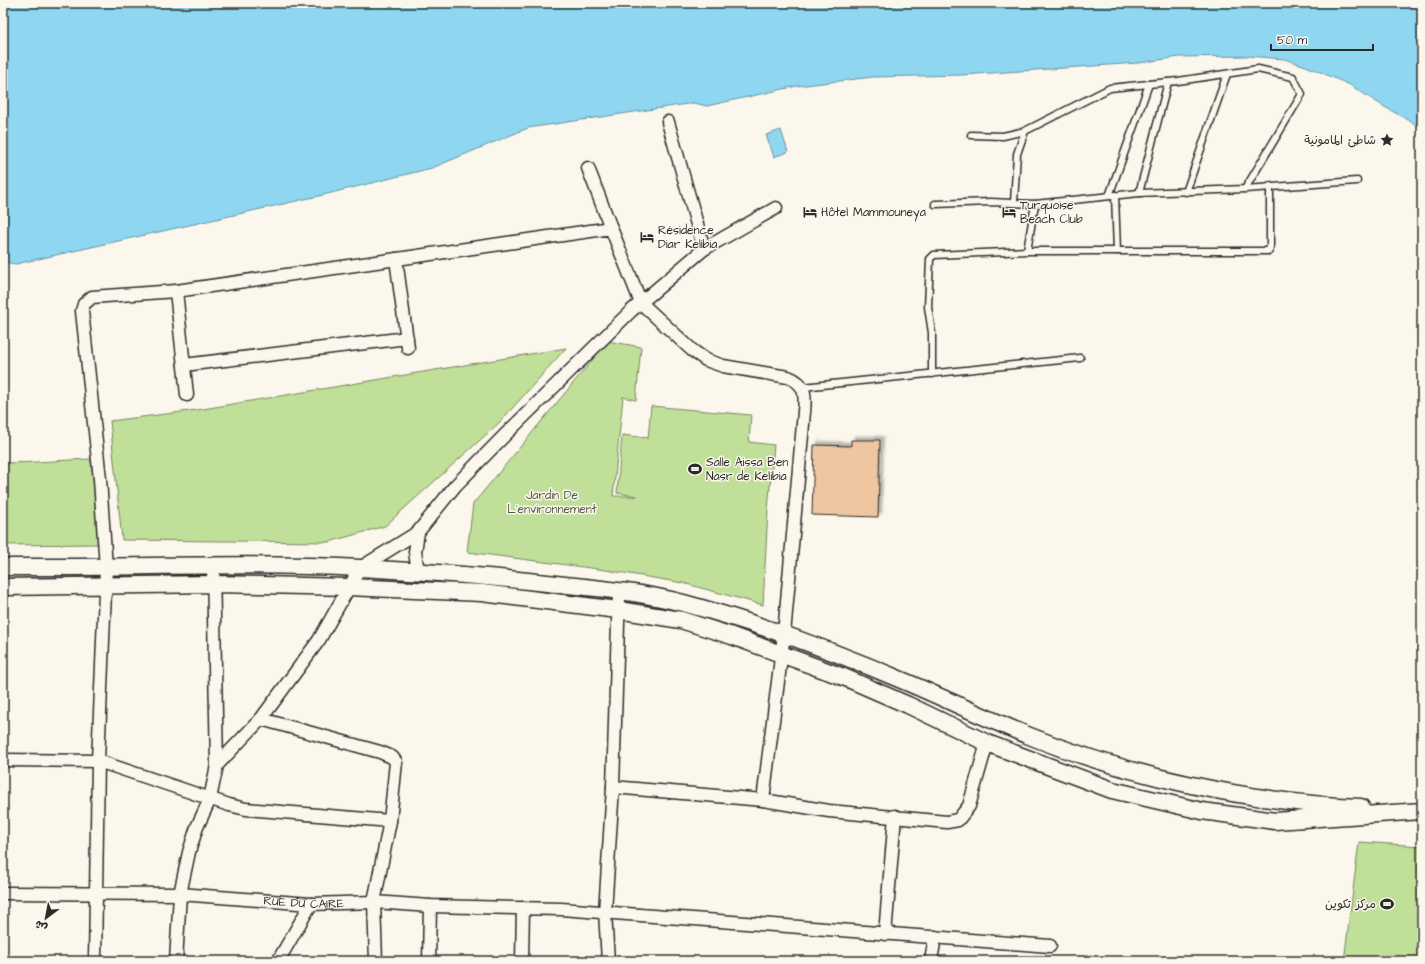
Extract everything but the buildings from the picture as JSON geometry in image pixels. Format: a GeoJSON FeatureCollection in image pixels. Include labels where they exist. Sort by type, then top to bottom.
{"type":"FeatureCollection","features":[{"type":"Feature","properties":{"kind":"main road"},"geometry":{"type":"LineString","coordinates":[[3,568],[213,566],[360,568],[487,576],[619,591],[684,604],[784,634],[872,668],[1026,735],[1061,748],[1157,777],[1251,796],[1398,811],[1422,811]]}},
{"type":"Feature","properties":{"kind":"main road"},"geometry":{"type":"LineString","coordinates":[[3,587],[214,584],[348,587],[482,593],[618,610],[681,620],[732,636],[781,654],[908,705],[987,743],[1112,790],[1202,811],[1275,821],[1368,816],[1398,811]]}},
{"type":"Feature","properties":{"kind":"street"},"geometry":{"type":"LineString","coordinates":[[668,122],[704,249]]}},
{"type":"Feature","properties":{"kind":"street"},"geometry":{"type":"LineString","coordinates":[[588,168],[641,302],[693,351],[706,360],[723,366],[788,377],[797,380],[803,387],[805,396],[803,424],[784,634],[763,800]]}},
{"type":"Feature","properties":{"kind":"street"},"geometry":{"type":"LineString","coordinates":[[217,765],[261,720],[319,640],[360,568],[418,532],[456,486],[504,436],[641,302],[704,249],[776,208]]}},
{"type":"Feature","properties":{"kind":"street"},"geometry":{"type":"LineString","coordinates":[[95,961],[98,762],[104,586],[106,568],[100,479],[82,311],[84,304],[92,297],[176,291],[611,228]]}},
{"type":"Feature","properties":{"kind":"street"},"geometry":{"type":"LineString","coordinates":[[184,364],[407,343],[396,259]]}},
{"type":"Feature","properties":{"kind":"street"},"geometry":{"type":"LineString","coordinates":[[176,291],[187,395]]}},
{"type":"Feature","properties":{"kind":"street"},"geometry":{"type":"LineString","coordinates":[[418,532],[415,552],[418,572]]}},
{"type":"Feature","properties":{"kind":"street"},"geometry":{"type":"LineString","coordinates":[[176,961],[180,894],[189,852],[197,827],[210,799],[217,765],[213,566]]}},
{"type":"Feature","properties":{"kind":"street"},"geometry":{"type":"LineString","coordinates":[[608,961],[605,912],[612,787],[619,591]]}},
{"type":"Feature","properties":{"kind":"street"},"geometry":{"type":"LineString","coordinates":[[261,720],[380,752],[392,757],[396,762],[390,821],[374,902],[376,961]]}},
{"type":"Feature","properties":{"kind":"street"},"geometry":{"type":"LineString","coordinates":[[612,787],[763,800],[829,811],[896,816],[947,822],[958,820],[969,806],[987,743]]}},
{"type":"Feature","properties":{"kind":"street"},"geometry":{"type":"LineString","coordinates":[[3,760],[98,762],[210,799],[246,809],[390,821]]}},
{"type":"Feature","properties":{"kind":"street"},"geometry":{"type":"LineString","coordinates":[[885,934],[896,816]]}},
{"type":"Feature","properties":{"kind":"street","name":"RUE DU CAIRE"},"geometry":{"type":"LineString","coordinates":[[3,893],[180,894],[311,904],[374,902],[430,906],[605,912],[1050,946]]}},
{"type":"Feature","properties":{"kind":"street"},"geometry":{"type":"LineString","coordinates":[[278,961],[311,904]]}},
{"type":"Feature","properties":{"kind":"street"},"geometry":{"type":"LineString","coordinates":[[429,961],[430,906]]}},
{"type":"Feature","properties":{"kind":"street"},"geometry":{"type":"LineString","coordinates":[[522,961],[523,908]]}},
{"type":"Feature","properties":{"kind":"street"},"geometry":{"type":"LineString","coordinates":[[931,961],[935,937]]}},
{"type":"Feature","properties":{"kind":"lane"},"geometry":{"type":"LineString","coordinates":[[971,135],[1003,136],[1025,131],[1110,88],[1168,82],[1258,69],[1293,77],[1302,94],[1245,189]]}},
{"type":"Feature","properties":{"kind":"lane"},"geometry":{"type":"LineString","coordinates":[[1186,192],[1227,74]]}},
{"type":"Feature","properties":{"kind":"lane"},"geometry":{"type":"LineString","coordinates":[[1139,193],[1168,82]]}},
{"type":"Feature","properties":{"kind":"lane"},"geometry":{"type":"LineString","coordinates":[[1117,251],[1112,195],[1149,84]]}},
{"type":"Feature","properties":{"kind":"lane"},"geometry":{"type":"LineString","coordinates":[[1014,202],[1017,154],[1025,131]]}},
{"type":"Feature","properties":{"kind":"lane"},"geometry":{"type":"LineString","coordinates":[[934,204],[1014,202],[1035,204],[1139,193],[1245,189],[1356,181]]}},
{"type":"Feature","properties":{"kind":"lane"},"geometry":{"type":"LineString","coordinates":[[932,374],[932,333],[928,307],[930,259],[934,255],[1027,251],[1269,251],[1270,186]]}},
{"type":"Feature","properties":{"kind":"lane"},"geometry":{"type":"LineString","coordinates":[[1027,251],[1035,204]]}},
{"type":"Feature","properties":{"kind":"lane"},"geometry":{"type":"LineString","coordinates":[[803,387],[1080,358]]}},
{"type":"Feature","properties":{"kind":"green space","name":"Jardin De L'environnement"},"geometry":{"type":"Polygon","coordinates":[[[608,341],[641,347],[636,400],[623,397],[613,496],[637,496],[617,493],[622,435],[648,438],[651,406],[751,415],[749,442],[774,445],[768,509],[763,605],[683,583],[606,570],[467,552],[473,504],[608,341]]]}},
{"type":"Feature","properties":{"kind":"green space"},"geometry":{"type":"Polygon","coordinates":[[[566,348],[500,422],[385,526],[329,542],[122,540],[110,421],[197,410],[566,348]]]}},
{"type":"Feature","properties":{"kind":"green space"},"geometry":{"type":"Polygon","coordinates":[[[91,459],[100,544],[3,545],[3,463],[91,459]]]}},
{"type":"Feature","properties":{"kind":"green space","name":"مركز تكوين"},"geometry":{"type":"Polygon","coordinates":[[[1359,842],[1422,846],[1422,961],[1344,961],[1359,842]]]}},
{"type":"Feature","properties":{"kind":"water"},"geometry":{"type":"Polygon","coordinates":[[[3,3],[1422,3],[1422,128],[1350,85],[1306,66],[1284,59],[1247,56],[1180,57],[1138,63],[962,75],[873,77],[797,86],[707,106],[694,103],[528,128],[432,168],[323,195],[16,264],[3,262],[3,3]]]}},
{"type":"Feature","properties":{"kind":"water"},"geometry":{"type":"Polygon","coordinates":[[[781,130],[788,152],[774,157],[766,135],[781,130]]]}},
{"type":"Feature","properties":{"kind":"place","name":"شاطئ المامونية"},"geometry":{"type":"Point","coordinates":[1387,140]}},
{"type":"Feature","properties":{"kind":"place","name":"Hôtel Mammouneya"},"geometry":{"type":"Point","coordinates":[810,212]}},
{"type":"Feature","properties":{"kind":"place","name":"Turquoise Beach Club"},"geometry":{"type":"Point","coordinates":[1009,212]}},
{"type":"Feature","properties":{"kind":"place","name":"Résidence Diar Kelibia"},"geometry":{"type":"Point","coordinates":[647,237]}},
{"type":"Feature","properties":{"kind":"place","name":"Salle Aissa Ben Nasr de Kelibia"},"geometry":{"type":"Point","coordinates":[695,469]}},
{"type":"Feature","properties":{"kind":"place","name":"مركز تكوين"},"geometry":{"type":"Point","coordinates":[1387,904]}}]}
